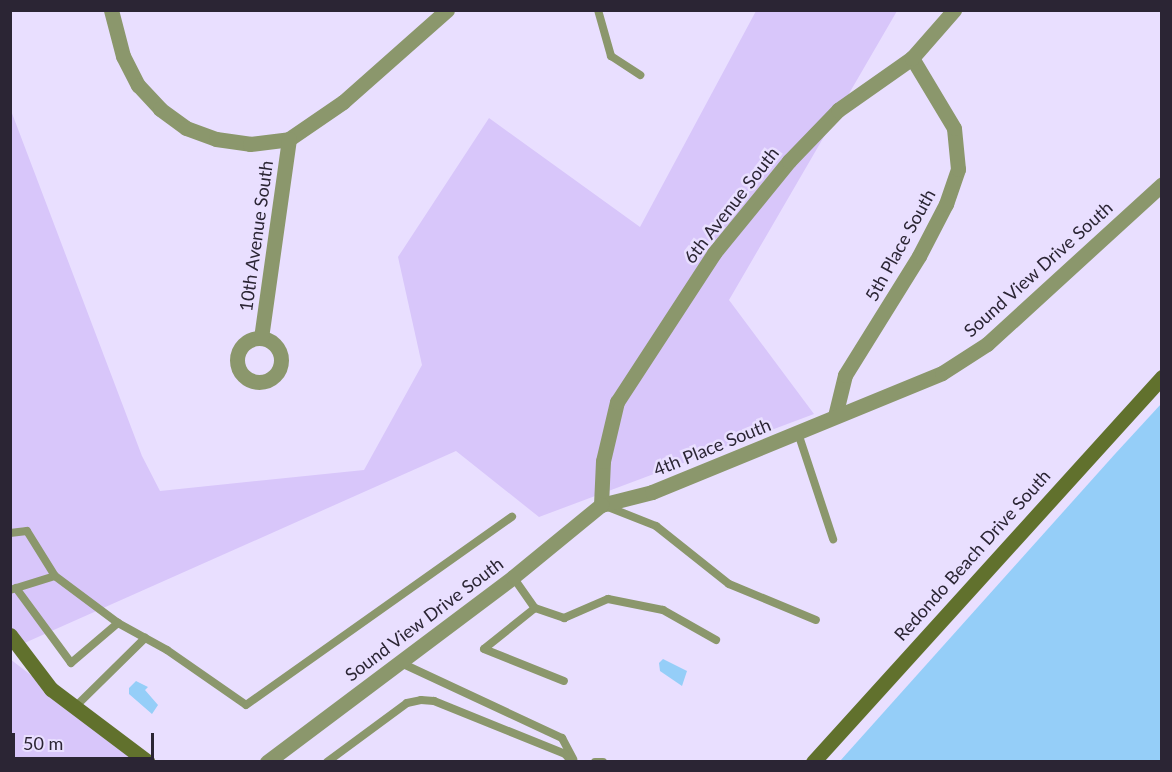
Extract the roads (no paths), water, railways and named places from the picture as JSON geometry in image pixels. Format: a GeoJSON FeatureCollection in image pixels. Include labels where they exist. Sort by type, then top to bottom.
{"type":"FeatureCollection","features":[{"type":"Feature","properties":{"kind":"street"},"geometry":{"type":"LineString","coordinates":[[111,10],[123,56],[138,85],[160,109],[186,128],[216,139],[250,144],[289,139],[343,102],[447,10]]}},
{"type":"Feature","properties":{"kind":"street","name":"6th Avenue South"},"geometry":{"type":"LineString","coordinates":[[601,505],[603,461],[617,402],[714,254],[789,161],[838,110],[912,58],[954,10]]}},
{"type":"Feature","properties":{"kind":"street","name":"5th Place South"},"geometry":{"type":"LineString","coordinates":[[835,416],[845,375],[919,256],[946,204],[958,169],[954,128],[912,58]]}},
{"type":"Feature","properties":{"kind":"street","name":"10th Avenue South"},"geometry":{"type":"LineString","coordinates":[[261,338],[289,139]]}},
{"type":"Feature","properties":{"kind":"street","name":"Sound View Drive South"},"geometry":{"type":"LineString","coordinates":[[835,416],[894,396],[942,373],[987,344],[1161,184]]}},
{"type":"Feature","properties":{"kind":"street","name":"Redondo Beach Drive South"},"geometry":{"type":"LineString","coordinates":[[813,762],[1161,377]]}},
{"type":"Feature","properties":{"kind":"street","name":"4th Place South"},"geometry":{"type":"LineString","coordinates":[[601,505],[652,492],[835,416]]}},
{"type":"Feature","properties":{"kind":"street","name":"Sound View Drive South"},"geometry":{"type":"LineString","coordinates":[[267,762],[513,577],[601,505]]}},
{"type":"Feature","properties":{"kind":"street"},"geometry":{"type":"LineString","coordinates":[[10,635],[51,689],[148,762]]}},
{"type":"Feature","properties":{"kind":"lane"},"geometry":{"type":"LineString","coordinates":[[598,10],[611,56],[640,75]]}},
{"type":"Feature","properties":{"kind":"lane"},"geometry":{"type":"LineString","coordinates":[[798,433],[833,539]]}},
{"type":"Feature","properties":{"kind":"lane"},"geometry":{"type":"LineString","coordinates":[[601,505],[630,513],[656,526],[729,584],[816,620]]}},
{"type":"Feature","properties":{"kind":"lane"},"geometry":{"type":"LineString","coordinates":[[10,533],[27,531],[55,576],[118,623],[145,638],[246,705],[512,517]]}},
{"type":"Feature","properties":{"kind":"lane"},"geometry":{"type":"LineString","coordinates":[[55,576],[13,589],[71,663],[118,623]]}},
{"type":"Feature","properties":{"kind":"lane"},"geometry":{"type":"LineString","coordinates":[[513,577],[535,608],[564,618],[608,599],[663,610],[716,640]]}},
{"type":"Feature","properties":{"kind":"lane"},"geometry":{"type":"LineString","coordinates":[[535,608],[484,649],[564,681]]}},
{"type":"Feature","properties":{"kind":"lane"},"geometry":{"type":"LineString","coordinates":[[74,708],[145,638]]}},
{"type":"Feature","properties":{"kind":"lane"},"geometry":{"type":"LineString","coordinates":[[397,662],[562,738],[573,762]]}},
{"type":"Feature","properties":{"kind":"lane"},"geometry":{"type":"LineString","coordinates":[[327,762],[407,703],[420,700],[434,701],[565,754],[573,762]]}},
{"type":"Feature","properties":{"kind":"lane"},"geometry":{"type":"LineString","coordinates":[[595,762],[603,762]]}},
{"type":"Feature","properties":{"kind":"water"},"geometry":{"type":"Polygon","coordinates":[[[1161,404],[1161,761],[840,761],[1115,454],[1161,404]]]}},
{"type":"Feature","properties":{"kind":"water"},"geometry":{"type":"Polygon","coordinates":[[[663,659],[687,671],[682,686],[660,671],[659,663],[663,659]]]}},
{"type":"Feature","properties":{"kind":"water"},"geometry":{"type":"Polygon","coordinates":[[[136,681],[148,687],[145,690],[158,705],[152,714],[129,694],[129,688],[136,681]]]}}]}
